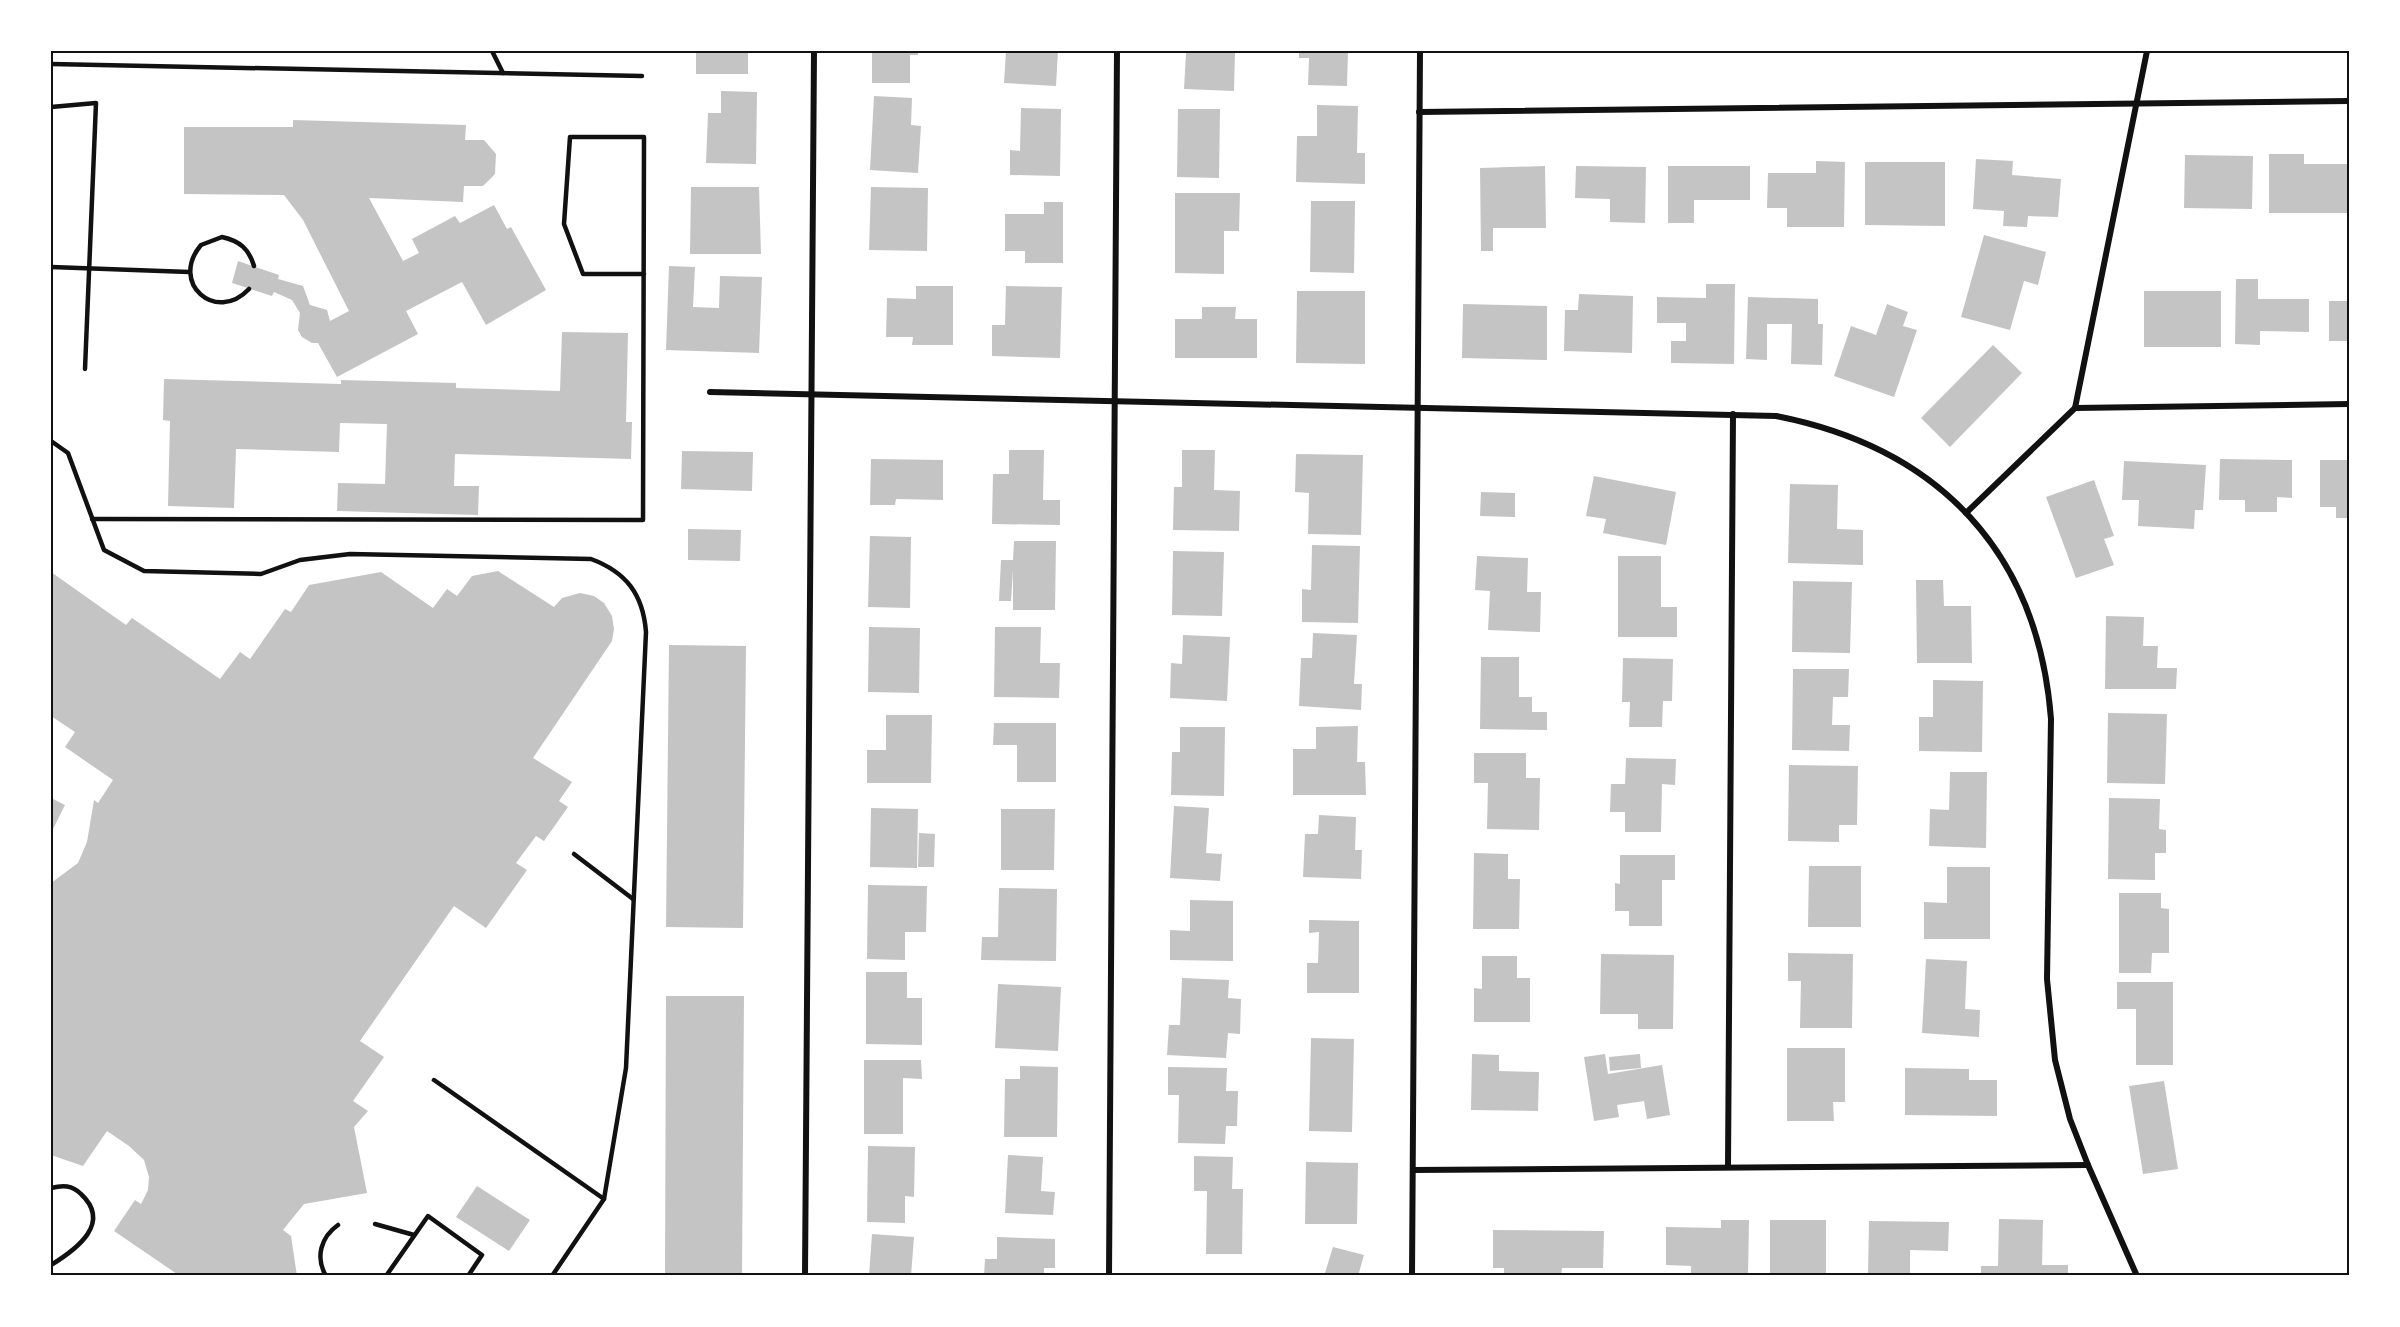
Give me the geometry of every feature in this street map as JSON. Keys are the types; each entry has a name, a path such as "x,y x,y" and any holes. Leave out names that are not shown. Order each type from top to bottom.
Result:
{"street":[{"path":"805,1276 814,51"},
{"path":"1109,1276 1117,51"},
{"path":"1412,1276 1420,51"},
{"path":"1966,513 2074,408 2147,51"},
{"path":"1419,112 2349,101"},
{"path":"710,392 1419,410 1776,416 1808,422 1860,439 1917,470 1966,513 2005,564 2025,602 2040,643 2049,686 2052,719 2047,979 2049,1020 2055,1060 2070,1119 2137,1276"},
{"path":"2074,408 2349,404"},
{"path":"1728,1167 1733,414"},
{"path":"1413,1170 2088,1165"}],"lane":[{"path":"492,51 503,73"},
{"path":"51,64 642,76"},
{"path":"51,107 96,103 85,369"},
{"path":"92,519 643,520 644,274 644,137 570,137 564,224 583,274 644,274"},
{"path":"249,289 233,301 211,301 201,295 194,286 189,272 194,254 201,245 222,237 243,245 250,254 254,266"},
{"path":"51,267 189,272"},
{"path":"51,441 68,453 104,550 144,571 261,574 300,560 350,554 591,559 609,566 626,578 638,593 645,612 646,632 626,1068 604,1199 552,1276"},
{"path":"574,854 633,899"},
{"path":"434,1080 604,1199"},
{"path":"51,1188 61,1186 75,1188 93,1204 94,1211 92,1226 84,1241 51,1265"},
{"path":"386,1276 428,1216 482,1255 468,1276"},
{"path":"326,1276 320,1264 320,1251 323,1240 338,1224"},
{"path":"375,1224 414,1235"}],"building":[{"path":"696,51 748,51 748,74 696,74"},
{"path":"872,51 918,51 918,55 910,55 910,83 872,83"},
{"path":"1006,51 1058,51 1056,86 1004,83"},
{"path":"1177,51 1235,51 1234,91 1184,89 1186,53"},
{"path":"1299,51 1348,51 1347,86 1308,85 1309,58 1299,58"},
{"path":"721,91 757,92 756,164 706,163 708,113 721,113"},
{"path":"874,96 912,98 911,125 921,126 918,173 870,170"},
{"path":"1317,105 1358,106 1357,153 1365,153 1365,184 1296,182 1297,136 1317,136"},
{"path":"1021,108 1061,109 1060,176 1010,175 1010,150 1020,151"},
{"path":"1178,109 1220,109 1219,178 1177,177"},
{"path":"293,120 466,125 465,140 484,140 496,154 495,174 483,186 464,186 463,202 369,198 403,261 419,253 412,239 455,216 460,223 494,205 507,229 511,227 546,290 486,325 462,282 406,311 418,334 337,377 318,343 312,343 302,337 298,330 300,313 292,300 274,292 272,296 232,283 238,261 279,275 278,279 303,286 310,305 327,310 330,321 349,311 303,220 284,195 184,194 184,127 293,127"},
{"path":"2269,154 2304,154 2304,164 2348,164 2349,213 2269,213"},
{"path":"2185,155 2253,156 2252,209 2184,208"},
{"path":"1976,159 2013,161 2012,175 2061,179 2058,217 2028,216 2027,227 2003,226 2004,211 1973,209"},
{"path":"1816,161 1845,162 1844,227 1787,227 1787,208 1767,208 1768,173 1816,173"},
{"path":"1865,162 1945,162 1945,226 1865,225"},
{"path":"1545,166 1546,228 1493,228 1493,251 1481,251 1480,168"},
{"path":"1576,166 1646,167 1645,223 1610,222 1610,199 1575,198"},
{"path":"1668,166 1750,166 1750,200 1694,200 1694,223 1668,223"},
{"path":"691,187 759,187 761,254 690,254"},
{"path":"871,187 928,188 927,251 869,250"},
{"path":"1175,193 1240,193 1239,231 1224,231 1224,274 1175,273"},
{"path":"1311,201 1355,201 1354,273 1310,272"},
{"path":"1044,202 1063,202 1063,263 1025,263 1025,251 1005,251 1005,214 1044,214"},
{"path":"1984,235 2046,252 2038,285 2024,281 2010,330 1961,317"},
{"path":"669,266 695,267 693,307 719,308 720,276 762,277 759,353 666,350"},
{"path":"2236,279 2258,279 2258,299 2309,299 2309,332 2260,331 2260,345 2235,344"},
{"path":"1706,284 1735,284 1734,364 1671,363 1671,341 1686,341 1686,323 1657,323 1657,297 1706,298"},
{"path":"916,286 953,286 953,345 912,345 913,337 886,337 887,298 916,299"},
{"path":"1006,286 1062,287 1060,358 992,356 992,325 1005,325"},
{"path":"1297,291 1365,291 1365,364 1296,363"},
{"path":"2144,291 2221,291 2221,347 2144,347"},
{"path":"1579,294 1633,296 1632,353 1564,351 1565,310 1578,310"},
{"path":"1748,297 1818,299 1818,324 1823,324 1822,365 1791,364 1792,324 1767,324 1767,360 1746,359"},
{"path":"2329,301 2349,301 2349,341 2329,341"},
{"path":"1463,304 1547,306 1547,360 1462,358"},
{"path":"1887,304 1908,312 1903,326 1917,330 1894,397 1834,376 1851,326 1876,335"},
{"path":"1202,307 1236,307 1235,319 1257,319 1257,358 1175,358 1175,319 1202,319"},
{"path":"562,332 628,333 626,422 632,422 631,459 455,454 454,486 479,486 478,515 337,511 338,483 385,484 387,424 340,423 339,452 236,449 234,508 168,506 170,421 163,420 164,379 341,384 341,380 456,383 456,388 560,391"},
{"path":"1993,345 2022,373 1950,447 1921,418"},
{"path":"1009,450 1044,450 1043,500 1060,500 1060,525 992,524 993,474 1009,474"},
{"path":"1182,450 1215,450 1214,490 1240,491 1239,531 1173,530 1174,487 1182,487"},
{"path":"682,451 753,452 752,491 681,489"},
{"path":"1296,454 1363,455 1361,535 1308,534 1309,493 1295,492"},
{"path":"871,459 943,460 943,500 896,499 895,505 870,505"},
{"path":"2220,459 2292,460 2292,498 2277,497 2277,512 2245,512 2245,500 2219,500"},
{"path":"2320,460 2349,460 2349,518 2336,518 2336,507 2320,507"},
{"path":"2124,461 2206,465 2203,510 2195,510 2194,529 2138,526 2139,500 2122,500"},
{"path":"1594,476 1676,492 1666,545 1603,533 1606,519 1586,516"},
{"path":"2094,480 2114,536 2104,539 2114,565 2076,578 2046,497"},
{"path":"1790,484 1838,485 1837,529 1863,530 1863,565 1788,563"},
{"path":"1481,492 1515,493 1515,517 1480,516"},
{"path":"688,529 741,530 740,561 688,560"},
{"path":"870,536 911,537 910,608 868,607"},
{"path":"1014,541 1056,541 1055,610 1013,610 1013,570 1011,601 999,601 1001,560 1013,560"},
{"path":"1312,545 1360,546 1358,623 1302,622 1302,589 1311,590"},
{"path":"1173,551 1224,552 1222,616 1172,615"},
{"path":"1477,556 1528,558 1527,592 1541,592 1540,632 1488,630 1490,591 1475,590"},
{"path":"1618,556 1661,556 1661,607 1677,607 1677,637 1618,637"},
{"path":"498,571 554,607 562,598 580,593 594,596 604,603 612,616 614,629 612,641 533,758 572,782 559,801 568,807 544,841 536,836 516,863 527,870 486,928 454,906 360,1041 384,1057 353,1101 368,1111 354,1127 367,1193 304,1204 283,1230 291,1236 297,1276 180,1276 114,1231 135,1200 141,1204 148,1190 149,1177 144,1160 107,1131 83,1166 51,1155 51,883 78,863 87,842 94,800 98,803 113,780 65,747 75,732 51,716 51,572 126,625 132,618 220,679 240,652 250,659 285,609 291,612 309,585 381,572 433,608 447,589 457,596 472,576"},
{"path":"1916,580 1943,580 1944,606 1971,606 1972,663 1917,663"},
{"path":"1793,581 1852,582 1850,653 1792,652"},
{"path":"2106,616 2144,617 2143,646 2158,646 2157,668 2177,668 2176,689 2105,689"},
{"path":"869,627 920,628 919,693 868,692"},
{"path":"995,627 1041,627 1040,663 1060,663 1059,698 994,697"},
{"path":"1313,633 1357,635 1354,684 1362,684 1361,710 1299,706 1301,658 1312,658"},
{"path":"1183,635 1230,637 1227,701 1170,698 1171,663 1182,664"},
{"path":"669,645 746,646 743,928 666,927"},
{"path":"1481,657 1519,657 1519,697 1532,697 1532,712 1547,712 1547,730 1480,729"},
{"path":"1623,658 1673,659 1672,701 1663,701 1662,727 1629,727 1630,702 1622,702"},
{"path":"1793,669 1849,669 1848,697 1833,697 1832,725 1850,725 1849,751 1792,750"},
{"path":"1933,680 1983,681 1982,752 1919,751 1919,717 1933,717"},
{"path":"2108,713 2167,714 2165,784 2107,783"},
{"path":"886,715 932,715 931,783 867,783 867,750 886,750"},
{"path":"994,723 1056,723 1056,782 1017,782 1017,745 993,745"},
{"path":"1358,726 1357,762 1365,762 1366,795 1293,795 1293,749 1316,749 1316,727"},
{"path":"1180,727 1225,727 1224,796 1171,795 1172,752 1180,752"},
{"path":"1474,753 1526,753 1526,778 1540,778 1539,830 1487,829 1488,783 1474,783"},
{"path":"1626,758 1676,759 1675,785 1662,784 1661,832 1625,832 1625,812 1610,812 1611,784 1625,784"},
{"path":"1789,765 1858,766 1857,825 1839,825 1839,842 1788,841"},
{"path":"1950,772 1987,772 1986,848 1929,846 1930,809 1949,810"},
{"path":"51,798 65,805 51,833"},
{"path":"2109,798 2160,799 2159,829 2166,830 2166,853 2155,853 2155,880 2108,879"},
{"path":"1174,806 1209,808 1206,853 1222,854 1220,881 1170,878"},
{"path":"871,808 918,809 917,868 870,867"},
{"path":"1001,809 1055,809 1054,870 1001,870"},
{"path":"1319,815 1356,817 1355,850 1362,850 1361,879 1303,877 1305,834 1318,834"},
{"path":"919,833 935,834 934,867 918,867"},
{"path":"1474,853 1508,854 1508,879 1520,879 1519,929 1473,929"},
{"path":"1620,855 1675,855 1675,880 1662,880 1662,926 1629,926 1629,911 1615,911 1615,883 1620,884"},
{"path":"1809,866 1861,866 1861,927 1808,927"},
{"path":"1947,867 1990,867 1990,939 1924,939 1924,902 1947,903"},
{"path":"868,885 927,886 926,932 905,932 905,960 867,959"},
{"path":"999,888 1057,889 1056,961 981,960 982,937 998,937"},
{"path":"2119,893 2161,893 2161,908 2169,909 2169,953 2152,953 2151,973 2119,973"},
{"path":"1190,900 1233,901 1233,961 1170,960 1170,930 1190,931"},
{"path":"1309,920 1359,921 1359,993 1307,993 1307,963 1318,963 1319,932 1309,933"},
{"path":"1788,953 1853,954 1852,1028 1800,1028 1801,981 1788,981"},
{"path":"1601,954 1674,955 1673,1029 1638,1029 1638,1014 1600,1014"},
{"path":"1482,956 1517,956 1517,978 1530,978 1530,1022 1474,1022 1474,988 1482,989"},
{"path":"1926,959 1967,961 1965,1009 1980,1010 1979,1037 1922,1033"},
{"path":"866,972 907,972 907,998 922,998 922,1045 866,1044"},
{"path":"1182,978 1229,980 1228,998 1241,999 1240,1034 1228,1033 1226,1058 1167,1055 1169,1025 1180,1025"},
{"path":"2117,982 2173,982 2173,1065 2136,1065 2136,1009 2117,1009"},
{"path":"998,984 1061,987 1058,1051 995,1048"},
{"path":"666,996 744,996 742,1275 665,1275"},
{"path":"1311,1038 1354,1039 1352,1132 1309,1131"},
{"path":"1787,1048 1845,1048 1845,1102 1833,1102 1834,1121 1787,1121"},
{"path":"1472,1054 1499,1055 1499,1071 1539,1072 1538,1111 1471,1110"},
{"path":"1605,1054 1608,1074 1662,1065 1670,1115 1647,1119 1644,1101 1617,1105 1619,1117 1594,1121 1584,1057"},
{"path":"1640,1054 1641,1068 1610,1071 1609,1057"},
{"path":"864,1060 921,1060 922,1079 903,1078 903,1134 864,1134"},
{"path":"1020,1066 1058,1067 1057,1137 1004,1137 1005,1079 1020,1079"},
{"path":"1168,1067 1227,1068 1226,1091 1238,1091 1237,1126 1226,1126 1225,1144 1178,1143 1179,1095 1168,1095"},
{"path":"1905,1068 1969,1069 1969,1080 1997,1080 1997,1116 1905,1115"},
{"path":"2164,1081 2178,1169 2143,1174 2129,1086"},
{"path":"868,1146 915,1147 914,1197 905,1196 905,1223 867,1222"},
{"path":"1008,1155 1043,1157 1041,1191 1055,1192 1053,1215 1005,1213"},
{"path":"1194,1156 1233,1157 1232,1189 1243,1189 1242,1254 1206,1254 1207,1191 1194,1191"},
{"path":"1306,1162 1358,1163 1357,1224 1305,1224"},
{"path":"477,1186 530,1220 509,1251 456,1217"},
{"path":"1999,1219 2043,1220 2042,1265 2068,1265 2068,1276 1981,1276 1981,1266 1998,1266"},
{"path":"1721,1220 1749,1220 1748,1276 1691,1276 1691,1266 1666,1265 1666,1227 1721,1228"},
{"path":"1770,1220 1826,1220 1826,1276 1770,1276"},
{"path":"1869,1221 1949,1222 1948,1251 1910,1250 1910,1276 1868,1275"},
{"path":"1493,1230 1604,1231 1603,1268 1562,1268 1561,1276 1504,1276 1504,1268 1493,1268"},
{"path":"872,1234 914,1237 911,1276 869,1276"},
{"path":"997,1237 1055,1239 1055,1268 1044,1268 1044,1276 984,1276 985,1259 997,1259"},
{"path":"1333,1247 1364,1255 1358,1276 1324,1276"}]}
